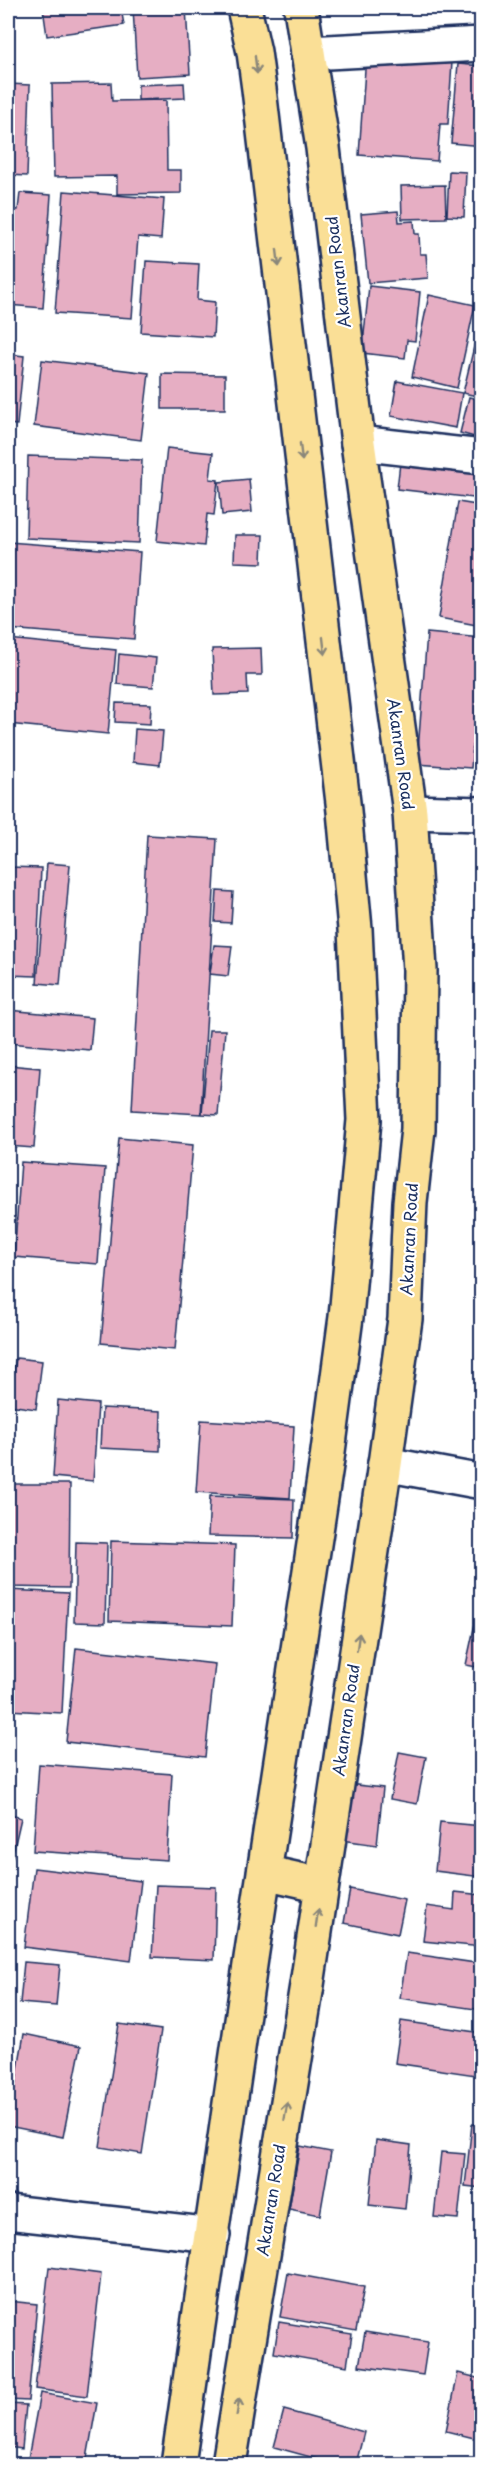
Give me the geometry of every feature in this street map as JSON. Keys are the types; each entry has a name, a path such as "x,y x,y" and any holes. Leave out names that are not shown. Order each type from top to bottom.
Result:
{"main road":[{"path":"178,2464 338,1376 346,1317 364,1120 355,929 344,812 256,71 244,8"},
{"name":"Akanran Road","path":"229,2464 322,1885 385,1464 405,1319 410,1202 418,1129 420,970 410,812 358,443 323,148 301,8"},
{"path":"264,1872 322,1885"}],"street":[{"path":"308,53 482,44"},
{"path":"358,443 482,457"},
{"path":"410,812 482,814"},
{"path":"385,1464 482,1482"},
{"path":"8,2212 213,2235"}],"building":[{"path":"43,8 121,8 124,25 47,36"},
{"path":"133,8 186,8 190,74 137,77"},
{"path":"341,8 415,8 342,12"},
{"path":"366,55 452,62 448,124 440,124 437,161 359,155"},
{"path":"458,64 482,66 482,146 451,143"},
{"path":"111,83 112,101 166,100 167,170 181,170 181,193 117,194 117,176 54,177 52,84"},
{"path":"184,83 185,98 138,100 138,85"},
{"path":"8,84 30,85 27,176 8,175"},
{"path":"449,171 466,172 464,217 447,216"},
{"path":"445,185 446,218 402,219 401,186"},
{"path":"64,191 164,199 161,239 138,237 132,318 55,313"},
{"path":"20,193 51,195 43,308 8,305 8,209 18,210"},
{"path":"398,211 399,222 414,221 415,234 419,234 420,254 426,254 428,278 368,283 361,214"},
{"path":"146,261 199,264 197,300 215,302 213,337 141,332"},
{"path":"369,286 420,292 415,341 407,340 405,358 362,353"},
{"path":"429,295 475,305 457,388 412,377"},
{"path":"482,317 482,397 463,393"},
{"path":"8,354 24,356 17,425 8,424"},
{"path":"42,360 149,373 141,440 34,426"},
{"path":"162,374 225,375 225,409 162,409"},
{"path":"397,381 462,393 456,428 391,416"},
{"path":"469,397 482,400 482,439 460,433"},
{"path":"167,448 213,453 210,479 218,480 214,515 207,514 204,546 157,541"},
{"path":"28,456 142,460 139,543 26,538"},
{"path":"400,463 482,474 482,499 397,489"},
{"path":"249,479 252,512 222,515 219,482"},
{"path":"458,502 482,506 482,626 439,618"},
{"path":"235,535 263,535 262,563 234,562"},
{"path":"8,542 140,552 134,639 8,629"},
{"path":"427,633 482,638 482,674 479,674 471,768 417,764"},
{"path":"8,639 116,650 108,734 8,724"},
{"path":"261,648 262,675 247,675 248,694 214,695 212,649"},
{"path":"119,654 156,658 153,687 117,684"},
{"path":"116,703 151,704 150,724 115,722"},
{"path":"482,728 482,775 476,774"},
{"path":"135,729 163,731 160,765 133,762"},
{"path":"147,835 217,839 201,1114 132,1110"},
{"path":"47,863 70,865 60,985 37,983"},
{"path":"8,867 41,868 36,976 8,975"},
{"path":"217,891 233,892 231,923 215,922"},
{"path":"214,945 232,946 228,976 210,974"},
{"path":"8,1010 93,1018 90,1050 8,1043"},
{"path":"209,1030 225,1030 218,1115 202,1114"},
{"path":"8,1065 40,1068 34,1148 8,1146"},
{"path":"119,1138 193,1145 175,1350 101,1343"},
{"path":"21,1162 105,1168 98,1264 14,1257"},
{"path":"16,1358 42,1361 36,1409 9,1405"},
{"path":"58,1400 98,1404 93,1481 53,1477"},
{"path":"102,1408 161,1411 160,1451 100,1448"},
{"path":"201,1420 294,1426 290,1498 196,1492"},
{"path":"8,1484 70,1484 69,1588 8,1587"},
{"path":"210,1496 294,1499 293,1538 208,1536"},
{"path":"111,1541 235,1545 232,1626 109,1621"},
{"path":"76,1542 107,1543 105,1623 74,1622"},
{"path":"8,1590 68,1593 62,1713 8,1710"},
{"path":"482,1591 482,1668 466,1665"},
{"path":"76,1648 215,1664 205,1757 66,1742"},
{"path":"399,1752 426,1757 417,1804 390,1799"},
{"path":"39,1764 172,1774 167,1860 33,1851"},
{"path":"348,1784 383,1788 377,1845 342,1840"},
{"path":"8,1814 21,1818 8,1874"},
{"path":"440,1822 482,1826 482,1877 435,1871"},
{"path":"34,1868 141,1881 131,1961 24,1947"},
{"path":"156,1885 216,1887 214,1960 152,1957"},
{"path":"350,1889 405,1900 398,1934 344,1923"},
{"path":"455,1892 482,1895 482,1947 423,1941 427,1906 454,1910"},
{"path":"407,1953 482,1964 482,2010 400,1998"},
{"path":"24,1962 60,1965 56,2006 20,2003"},
{"path":"401,2021 482,2033 482,2076 395,2063"},
{"path":"119,2024 161,2030 142,2154 100,2147"},
{"path":"24,2034 81,2046 63,2137 8,2126"},
{"path":"472,2124 482,2125 482,2188 465,2186"},
{"path":"376,2140 411,2145 405,2209 369,2205"},
{"path":"300,2146 331,2152 320,2215 289,2209"},
{"path":"441,2152 465,2154 458,2219 434,2217"},
{"path":"49,2267 101,2274 87,2396 35,2389"},
{"path":"288,2273 364,2287 356,2331 280,2317"},
{"path":"8,2301 37,2304 28,2401 8,2400"},
{"path":"279,2322 352,2334 347,2366 274,2353"},
{"path":"365,2332 428,2342 423,2375 359,2366"},
{"path":"458,2373 482,2379 482,2440 446,2431"},
{"path":"40,2393 97,2403 86,2464 27,2464"},
{"path":"8,2404 26,2405 22,2449 8,2447"},
{"path":"284,2410 364,2432 356,2464 336,2464 274,2447"}]}
